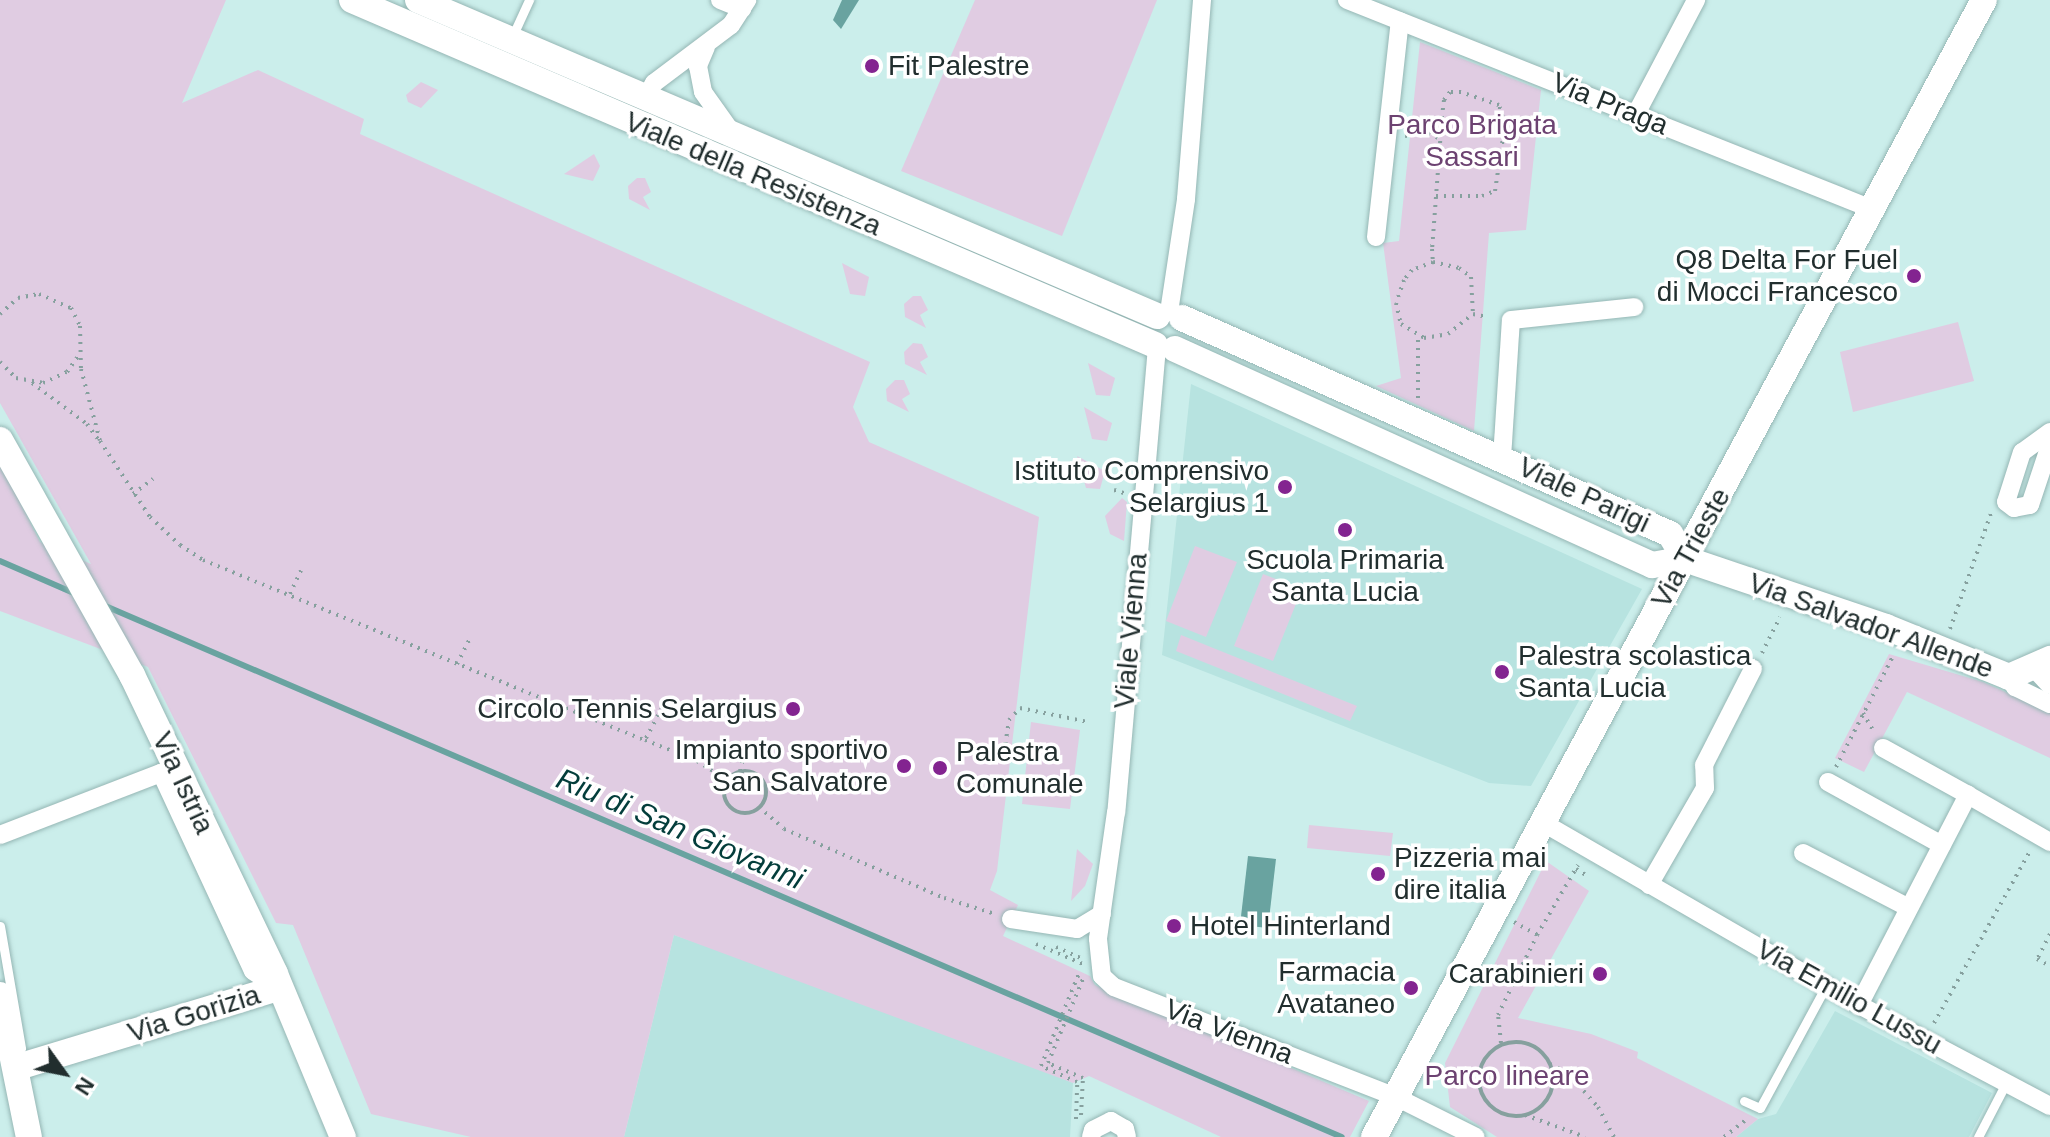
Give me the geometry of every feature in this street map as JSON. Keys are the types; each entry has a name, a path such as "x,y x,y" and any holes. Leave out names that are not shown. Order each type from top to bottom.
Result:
{"street":[{"name":"Viale della Resistenza","path":"352,0 1162,347"},
{"name":"Viale della Resistenza","path":"418,0 736,137"},
{"path":"720,0 745,5"},
{"path":"1162,347 1149,328 1169,315 1186,199 1202,0"},
{"name":"Via Praga","path":"1347,0 1394,13 1872,209"},
{"path":"1636,114 1696,0"},
{"name":"Via Trieste","path":"1374,1137 1492,910 1685,559 1984,0"},
{"path":"648,100 654,83 707,44 745,5"},
{"path":"1376,237 1394,13"},
{"path":"707,44 698,66 703,92 736,137"},
{"name":"Viale Parigi","path":"736,137 1169,315 1502,458 1670,534 1685,559 1652,565 1162,347"},
{"path":"1502,458 1511,320 1634,307"},
{"name":"Viale Vienna","path":"1098,939 1116,812 1162,347"},
{"path":"2050,432 2022,452 2006,502 2014,508 2030,505 2050,445"},
{"name":"Via Istria","path":"0,440 47,532 128,676 278,988 343,1137"},
{"name":"Via Salvador Allende","path":"1685,559 1943,648 2035,672"},
{"path":"1649,885 1705,788 1704,765 1753,669"},
{"name":"Via Salvador Allende","path":"2035,672 2015,687 2050,704"},
{"path":"1883,748 2044,839"},
{"path":"0,835 161,773 253,971 278,988"},
{"path":"1828,782 1942,845"},
{"path":"1859,1005 1968,795"},
{"name":"Via Emilio Lussu","path":"1540,821 1859,1005 2050,1106"},
{"path":"1803,853 1909,908"},
{"path":"1011,919 1077,929 1102,914"},
{"name":"Via Vienna","path":"1098,939 1106,982 1392,1106"},
{"name":"Via Gorizia","path":"9,1070 278,988"},
{"path":"0,995 9,1070 29,1137"},
{"path":"1392,1106 1476,1137"},
{"path":"1082,1130 1093,1130 1111,1121 1125,1129 1127,1137"}],"lane":[{"path":"511,40 529,0"},
{"path":"0,454 47,532"},
{"path":"0,926 23,1036 9,1070"},
{"path":"1749,1103 1760,1108 1826,986"},
{"path":"1978,1137 2006,1083"}],"path":[{"path":"1433,262 1436,196 1444,100 1450,92 1488,98 1505,113 1495,191 1482,196 1436,196"},
{"path":"1405,136 1429,133 1440,139"},
{"path":"1433,262 1459,268 1471,277 1473,314 1448,334 1418,337 1401,324 1396,303 1412,270 1433,262"},
{"path":"0,314 25,295 55,297 77,317 100,441"},
{"path":"1473,314 1487,317"},
{"path":"1418,337 1419,405"},
{"path":"31,382 59,377 81,349"},
{"path":"0,362 16,378 31,382 87,424 133,494 170,536 203,560 697,761 727,780"},
{"path":"133,494 153,479"},
{"path":"1943,648 1992,510 2006,502"},
{"path":"290,594 301,570"},
{"path":"1774,607 1787,612"},
{"path":"1753,669 1780,617"},
{"path":"457,664 470,638"},
{"path":"1882,647 1906,656"},
{"path":"1828,782 1895,652"},
{"path":"645,740 662,708"},
{"path":"1004,752 1009,720 1020,708 1088,722"},
{"path":"740,771 754,773 763,782 765,795 759,807 747,813 734,810 724,793 727,780 740,771 746,744"},
{"path":"759,807 784,829 944,898 1011,919"},
{"path":"1925,1039 2044,839"},
{"path":"1501,1044 1498,1015 1537,935 1579,863"},
{"path":"1576,869 1586,875"},
{"path":"1492,910 1537,935"},
{"path":"2050,934 2037,959 2050,966"},
{"path":"1031,942 1084,964 1081,978"},
{"path":"1053,946 1087,963 1047,1060 1041,1066 1077,1082 1082,1130"},
{"path":"1585,1137 1525,1115 1501,1113 1479,1085 1483,1061 1501,1044 1535,1047 1550,1064 1568,1073 1598,1107 1614,1137"},
{"path":"1525,1115 1536,1109 1551,1089 1550,1064"},
{"path":"1724,1137 1749,1117 1749,1103"}],"shaded area":[{"path":"842,0 859,0 841,29 833,20"},
{"name":"Scuola Primaria Santa Lucia","path":"1191,384 1642,589 1531,786 1489,783 1162,655"},
{"path":"1248,856 1276,859 1268,928 1240,925"},
{"path":"674,935 921,1020 1073,1083 1070,1137 624,1137"},
{"path":"1835,1011 1992,1093 1969,1137 1736,1137 1758,1119 1776,1114"}],"green space":[{"path":"0,0 226,0 182,103 258,70 364,119 360,134 870,362 853,407 869,442 1039,517 997,871 990,890 1018,905 1003,936 1090,976 1095,985 1369,1101 1350,1137 1221,1137 1089,1076 1073,1083 674,935 624,1137 471,1137 371,1114 293,925 276,923 148,667 0,611 0,462 40,542 91,564 0,403"},
{"path":"975,0 1157,0 1062,236 901,171"},
{"name":"Parco Brigata Sassari","path":"1420,42 1541,90 1526,230 1489,233 1474,431 1376,386 1401,378 1383,243 1399,241"},
{"path":"421,82 438,90 421,108 408,102 406,95"},
{"path":"594,154 600,166 593,181 564,174"},
{"path":"637,178 645,178 651,192 643,197 650,210 629,199 628,186"},
{"path":"842,263 869,277 865,296 850,294"},
{"path":"913,296 921,296 928,310 920,315 926,328 905,317 904,304"},
{"path":"1958,322 1974,381 1853,412 1840,352"},
{"path":"913,343 922,344 928,357 920,362 927,375 905,364 904,352"},
{"path":"1088,363 1115,378 1110,396 1096,395"},
{"path":"895,380 904,380 910,394 902,399 909,412 887,401 886,389"},
{"path":"1084,407 1112,423 1107,441 1092,439"},
{"path":"1077,456 1105,471 1100,489 1086,488"},
{"path":"1122,498 1127,502 1124,541 1110,534 1105,516"},
{"path":"1195,546 1237,562 1206,637 1166,621"},
{"path":"1263,574 1302,589 1273,661 1234,646"},
{"path":"1181,635 1357,706 1350,721 1176,651"},
{"path":"1889,654 1983,682 2050,712 2050,758 1907,692 1864,772 1835,758"},
{"path":"1031,722 1080,730 1070,809 1022,804"},
{"path":"1309,825 1393,833 1390,856 1307,848"},
{"path":"1077,849 1093,864 1085,886 1071,901"},
{"name":"Parco lineare","path":"1546,861 1589,891 1518,1018 1591,1034 1638,1052 1637,1058 1758,1119 1736,1137 1497,1137 1450,1107 1445,1063"}],"waterway":[{"name":"Riu di San Giovanni","path":"0,561 74,593"},
{"name":"Riu di San Giovanni","path":"103,605 1342,1137"}],"place":[{"name":"Fit Palestre","path":"872,66"},
{"name":"Q8 Delta For Fuel di Mocci Francesco","path":"1914,276"},
{"name":"Istituto Comprensivo Selargius 1","path":"1285,487"},
{"name":"Scuola Primaria Santa Lucia","path":"1345,530"},
{"name":"Palestra scolastica Santa Lucia","path":"1502,672"},
{"name":"Circolo Tennis Selargius","path":"793,709"},
{"name":"Impianto sportivo San Salvatore","path":"904,766"},
{"name":"Palestra Comunale","path":"940,768"},
{"name":"Pizzeria mai dire italia","path":"1378,874"},
{"name":"Hotel Hinterland","path":"1174,926"},
{"name":"Carabinieri","path":"1600,974"},
{"name":"Farmacia Avataneo","path":"1411,988"}]}
